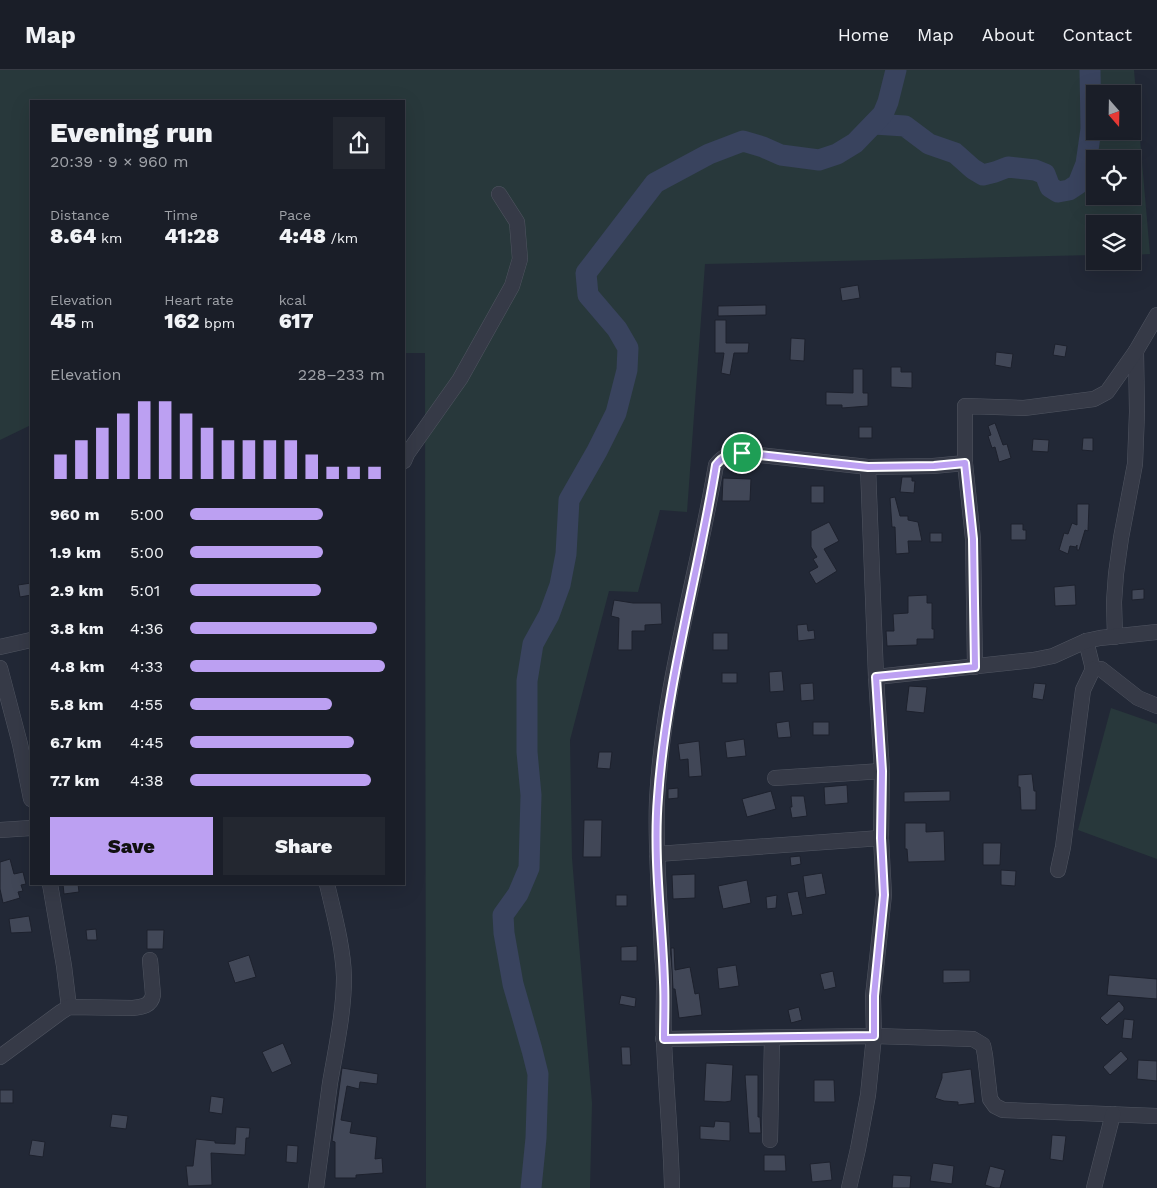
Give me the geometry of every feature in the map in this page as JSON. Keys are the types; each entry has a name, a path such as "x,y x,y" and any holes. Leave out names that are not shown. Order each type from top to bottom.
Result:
{"street":[{"path":"405,459 460,379 512,286 520,259 517,222 499,194"},
{"path":"975,667 973,539 965,463 965,406 1024,408 1094,399 1107,392 1136,351 1157,315"},
{"path":"1115,637 1114,602 1116,574 1135,464 1137,412 1136,351"},
{"path":"672,1188 656,831 658,798 666,720 686,610 716,465 722,457 742,453 868,467 934,466 965,463"},
{"path":"849,1188 868,1095 874,1036 874,996 884,895 881,838 882,771 876,677 868,467"},
{"path":"876,677 1033,660 1053,656 1086,641 1157,632"},
{"path":"0,646 30,640"},
{"path":"1058,870 1063,847 1083,690 1093,669 1086,641"},
{"path":"0,668 20,744 30,794"},
{"path":"1093,669 1101,669 1138,698 1157,706"},
{"path":"775,778 882,771"},
{"path":"0,830 30,828"},
{"path":"657,854 881,838"},
{"path":"50,885 69,1008"},
{"path":"316,1188 324,1122 343,1006 344,977 342,955 327,885"},
{"path":"0,1057 60,1012 69,1008 132,1008 149,1004 154,996 150,960"},
{"path":"664,1039 874,1036 973,1039 983,1045 990,1098 995,1106 1003,1110 1157,1116"},
{"path":"770,1140 772,1038"},
{"path":"1094,1188 1113,1114"}],"shaded area":[{"path":"0,70 1134,70 1135,85 1086,85 1086,140 1140,140 1141,150 1086,150 1086,205 1141,205 1141,150 1150,254 1141,255 1141,215 1086,215 1086,255 705,264 687,512 660,510 638,592 609,591 570,740 572,858 592,1103 590,1188 426,1188 425,353 405,353 405,100 30,100 30,425 0,440"},
{"path":"1111,708 1157,724 1157,859 1078,830"}],"building":[{"path":"858,285 860,298 842,301 840,288"},
{"path":"766,305 766,315 718,316 718,306"},
{"path":"715,320 726,320 726,343 749,343 748,353 734,353 730,375 721,373 724,353 715,353"},
{"path":"791,338 805,339 804,361 790,360"},
{"path":"1055,344 1067,346 1065,357 1053,355"},
{"path":"996,352 1013,354 1011,368 995,365"},
{"path":"891,367 901,367 901,372 912,372 912,388 891,387"},
{"path":"853,369 863,369 863,393 868,393 868,406 842,408 842,405 826,405 826,392 853,393"},
{"path":"995,423 1003,445 1007,444 1011,458 999,462 995,447 992,448 988,436 991,435 988,426"},
{"path":"859,427 872,427 872,438 859,438"},
{"path":"1083,438 1093,438 1093,451 1082,450"},
{"path":"1033,439 1049,440 1048,452 1032,451"},
{"path":"902,477 912,477 912,481 915,481 914,493 900,492"},
{"path":"723,478 751,479 750,501 722,501"},
{"path":"811,486 824,486 824,503 811,503"},
{"path":"895,497 900,516 908,516 908,520 918,522 922,541 908,541 909,553 896,554 895,527 892,527 890,498"},
{"path":"1077,504 1089,504 1088,531 1085,530 1079,550 1077,550 1077,545 1076,547 1070,546 1068,554 1059,550 1064,533 1068,534 1072,523 1077,525"},
{"path":"829,522 839,541 824,549 837,571 816,584 809,572 818,567 813,559 817,557 811,547 811,531"},
{"path":"1011,524 1023,524 1023,530 1026,530 1026,540 1011,540"},
{"path":"930,533 942,533 942,542 930,542"},
{"path":"30,583 30,595 20,597 18,585"},
{"path":"1075,585 1076,605 1055,606 1054,587"},
{"path":"1144,589 1144,599 1132,600 1132,590"},
{"path":"927,595 927,603 932,603 934,639 917,639 917,645 887,646 886,631 894,631 893,614 908,613 908,596"},
{"path":"614,600 633,603 661,603 662,624 645,625 645,631 632,631 632,650 618,650 619,618 611,616"},
{"path":"807,624 808,631 814,630 815,639 798,641 797,625"},
{"path":"713,633 728,633 728,650 713,650"},
{"path":"782,671 784,691 770,692 769,672"},
{"path":"722,673 737,673 737,683 722,683"},
{"path":"813,683 814,700 801,701 800,684"},
{"path":"1034,683 1046,684 1043,700 1032,698"},
{"path":"909,686 927,687 924,713 906,711"},
{"path":"789,721 791,737 778,738 776,723"},
{"path":"813,722 829,722 829,735 813,735"},
{"path":"744,739 746,756 727,758 725,742"},
{"path":"699,741 702,776 689,777 688,759 680,760 678,744"},
{"path":"599,752 612,752 610,769 597,768"},
{"path":"1032,774 1034,791 1036,791 1036,810 1021,810 1018,775"},
{"path":"847,785 848,803 825,805 824,787"},
{"path":"678,788 678,798 668,799 668,789"},
{"path":"771,791 776,809 747,817 742,799"},
{"path":"950,791 950,801 904,802 904,792"},
{"path":"791,796 804,796 807,816 792,818"},
{"path":"584,820 602,820 601,857 583,857"},
{"path":"905,823 926,823 926,832 944,831 945,861 908,862 907,849 905,849"},
{"path":"983,843 1001,843 1000,865 983,865"},
{"path":"800,856 801,864 791,866 790,857"},
{"path":"10,859 14,874 23,872 26,884 21,885 23,891 18,892 20,898 3,903 0,889 0,862"},
{"path":"1001,870 1016,871 1015,886 1001,885"},
{"path":"822,873 826,894 806,898 803,876"},
{"path":"695,874 695,898 673,899 672,875"},
{"path":"747,880 751,903 723,909 718,886"},
{"path":"63,885 78,885 79,892 64,894"},
{"path":"798,891 803,914 792,916 787,893"},
{"path":"616,895 627,895 627,906 616,906"},
{"path":"777,895 776,908 767,909 766,897"},
{"path":"29,916 32,932 11,933 9,919"},
{"path":"96,929 97,940 87,940 86,930"},
{"path":"147,930 164,930 163,949 147,949"},
{"path":"637,946 637,961 621,961 621,947"},
{"path":"671,948 674,948 675,970 690,967 695,994 699,993 702,1015 679,1018 675,989 673,989"},
{"path":"249,955 256,977 235,983 228,962"},
{"path":"736,965 739,986 719,989 717,968"},
{"path":"943,970 970,970 970,982 943,983"},
{"path":"833,971 836,987 824,990 820,974"},
{"path":"1109,975 1157,979 1157,999 1107,995"},
{"path":"621,995 636,998 635,1007 619,1004"},
{"path":"1119,1001 1124,1010 1107,1025 1100,1018"},
{"path":"799,1007 802,1020 791,1023 788,1010"},
{"path":"1124,1019 1134,1020 1132,1039 1122,1038"},
{"path":"283,1043 292,1064 272,1073 262,1052"},
{"path":"621,1047 630,1047 631,1065 622,1065"},
{"path":"1121,1051 1128,1059 1110,1075 1103,1067"},
{"path":"1138,1060 1157,1061 1157,1081 1137,1079"},
{"path":"706,1063 733,1065 731,1101 704,1101"},
{"path":"342,1068 378,1074 377,1084 360,1082 359,1089 347,1086 341,1120 352,1122 350,1133 377,1137 375,1159 382,1158 383,1173 356,1175 356,1178 335,1178 335,1142 332,1141"},
{"path":"971,1069 975,1103 958,1105 958,1102 935,1098 942,1073"},
{"path":"745,1075 758,1075 758,1117 760,1117 761,1133 749,1133"},
{"path":"814,1080 834,1080 835,1102 814,1102"},
{"path":"0,1090 13,1090 13,1103 0,1103"},
{"path":"211,1096 224,1098 222,1114 209,1112"},
{"path":"112,1114 128,1116 126,1129 110,1127"},
{"path":"715,1121 730,1122 730,1141 700,1139 700,1126 714,1127"},
{"path":"236,1127 250,1128 249,1138 246,1138 245,1155 211,1153 212,1185 188,1186 186,1166 193,1166 196,1139 215,1141 215,1143 235,1144"},
{"path":"1052,1135 1066,1136 1063,1161 1050,1159"},
{"path":"32,1140 45,1142 43,1157 29,1155"},
{"path":"287,1145 298,1146 297,1163 286,1162"},
{"path":"764,1155 785,1155 786,1171 764,1171"},
{"path":"830,1162 832,1180 812,1182 810,1164"},
{"path":"933,1163 954,1166 952,1184 930,1181"},
{"path":"990,1166 1005,1170 1000,1188 985,1185"},
{"path":"893,1175 911,1176 910,1188 892,1188"}],"waterway":[{"path":"531,1188 536,1138 538,1074 513,984 504,933 503,915 518,894 529,868 531,795 527,752 527,681 533,644 549,615 560,585 566,554 569,500 616,413 627,370 628,348 617,329 588,295 586,273 655,183 709,154 743,141 781,155 819,160 837,154 855,143 883,114 896,70"},
{"path":"874,124 905,126 929,144 955,153 983,175 1008,167 1035,170 1045,174 1050,187 1058,192 1069,190 1078,184 1086,164 1091,129 1090,70"}],"route":[{"path":"742,453 868,467 934,466 965,463 973,539 975,667 876,677 882,771 881,838 884,895 874,996 874,1036 664,1039 664,983 656,831 662,748 686,610 716,465 722,457 742,453"}]}
